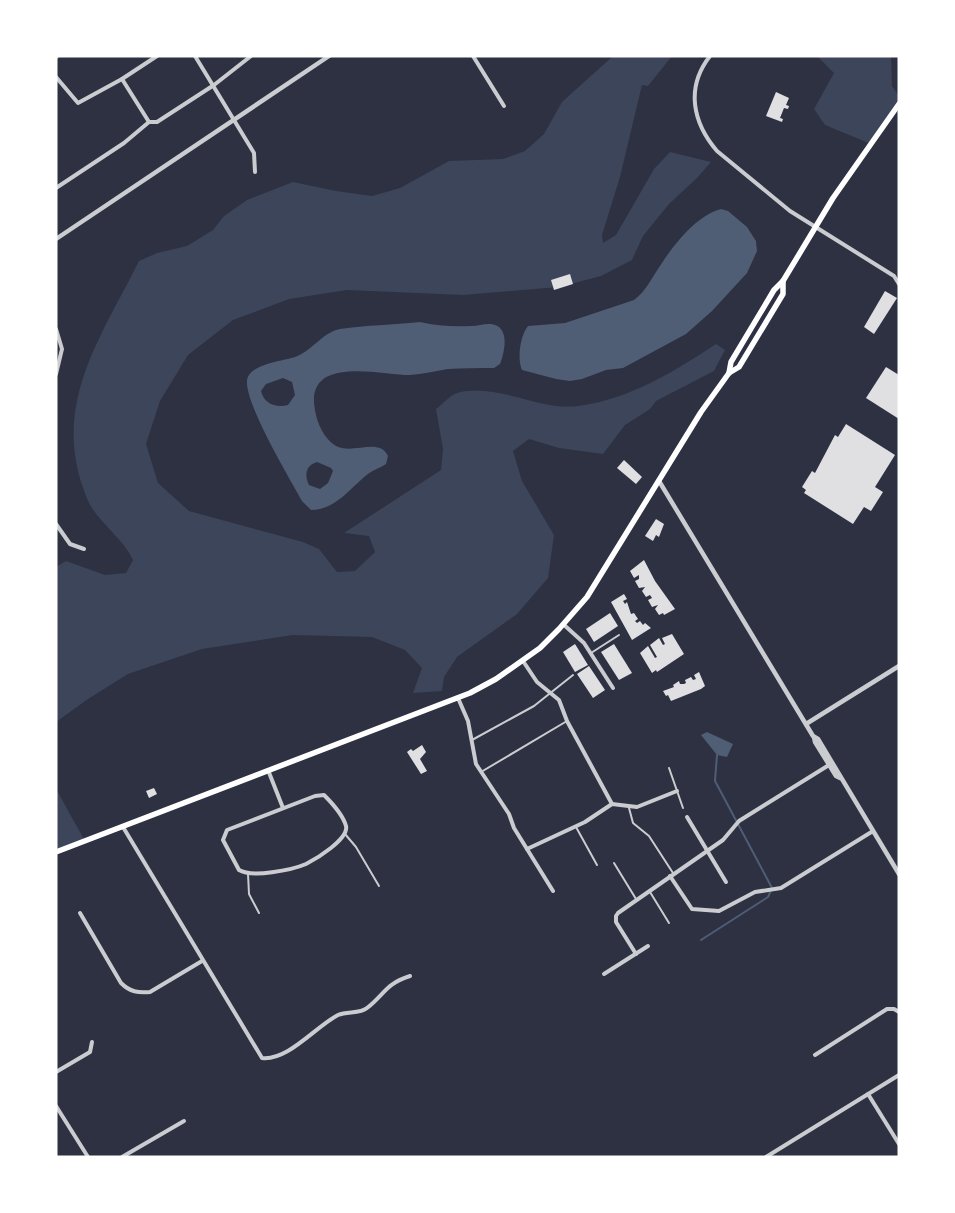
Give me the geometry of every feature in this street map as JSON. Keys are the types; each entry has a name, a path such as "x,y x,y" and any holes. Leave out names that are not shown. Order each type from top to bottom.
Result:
{"main road":[{"path":"729,373 731,362 774,290 783,281 815,228 899,104"},
{"path":"56,852 458,698 496,679 523,661 563,624 587,597 702,412 729,373 739,367 783,294 783,281"}],"street":[{"path":"56,77 78,103 122,79 157,56"},
{"path":"195,56 254,153 254,172"},
{"path":"56,188 124,143 149,122 157,122 214,85 251,56"},
{"path":"56,239 329,56"},
{"path":"473,56 504,106"},
{"path":"710,56 695,85 696,116 702,132 717,151 790,211 896,276 899,284"},
{"path":"122,79 149,122"},
{"path":"56,330 62,349 57,373"},
{"path":"658,481 814,737 829,765 840,778 899,874"},
{"path":"56,524 70,544 84,549"},
{"path":"563,624 584,642 613,688"},
{"path":"523,661 537,682 558,700 566,721 612,804"},
{"path":"806,724 899,666"},
{"path":"458,698 468,721 476,764 499,803 509,814 527,849 554,891"},
{"path":"814,737 818,739 840,774 840,778"},
{"path":"636,954 615,919 618,913 723,840 739,821 829,765"},
{"path":"268,770 283,808"},
{"path":"527,849 576,826 612,804 629,808 637,807 677,791"},
{"path":"324,794 331,801 346,826 345,834 340,841 307,863 246,874 239,870 223,840 227,830 283,808 324,794"},
{"path":"687,817 726,882"},
{"path":"123,826 202,961 262,1058 281,1055 336,1016 366,1009 391,984 410,976"},
{"path":"672,875 692,909 719,911 748,894 781,888 873,831"},
{"path":"80,913 121,983 135,992 150,992 202,961"},
{"path":"604,974 648,946"},
{"path":"815,1055 887,1009 894,1009 899,1012"},
{"path":"56,1072 90,1052 92,1042"},
{"path":"766,1157 899,1075"},
{"path":"868,1094 899,1144"},
{"path":"56,1106 88,1157"},
{"path":"122,1157 184,1121"}],"lane":[{"path":"591,653 619,635"},
{"path":"472,740 534,706 573,676"},
{"path":"481,772 566,721"},
{"path":"669,768 683,808"},
{"path":"629,808 633,823 649,836 672,875"},
{"path":"576,826 597,865"},
{"path":"345,834 356,846 379,886"},
{"path":"614,863 637,901"},
{"path":"246,874 249,894 259,913"},
{"path":"650,892 669,923"}],"shaded area":[{"path":"613,56 672,56 648,86 642,85 620,177 602,235 603,243 616,235 654,169 670,152 711,162 669,204 643,236 632,260 601,276 559,287 463,295 347,290 289,299 233,320 188,355 160,401 146,444 158,483 189,511 303,542 319,549 337,572 355,571 375,552 369,536 344,533 441,470 443,449 436,409 454,394 487,391 548,405 563,406 597,403 615,398 650,383 716,344 725,350 714,371 656,401 650,409 625,425 603,454 559,448 529,439 513,451 522,481 554,535 548,578 517,614 457,657 444,677 442,691 413,693 422,668 405,650 372,637 293,635 202,649 128,674 56,722 56,567 66,561 105,575 126,573 133,560 122,543 90,505 76,463 74,432 77,403 84,374 109,318 139,261 157,253 187,246 213,230 224,216 247,200 293,182 372,196 400,188 449,161 503,159 525,151 544,134 562,102"},
{"path":"817,56 891,56 892,86 899,96 899,104 871,144 825,125 814,109 834,73"},
{"path":"721,209 728,211 747,227 756,241 757,251 747,273 712,311 686,334 623,368 606,370 582,379 570,381 556,379 522,370 520,365 520,348 528,326 565,323 634,300 644,290 670,251 685,233 702,218"},
{"path":"420,322 452,326 495,325 503,332 505,343 500,364 494,368 448,369 410,375 364,371 348,372 333,374 321,381 315,392 315,410 319,425 328,439 336,446 343,448 378,448 384,450 388,456 386,464 368,474 336,502 320,509 311,510 302,501 260,423 248,392 247,381 249,375 259,367 295,357 307,351 328,334 340,329","holes":["283,378 292,382 295,395 288,405 279,406 271,404 265,399 261,391 266,384","317,462 331,468 333,471 328,483 320,489 309,485 307,478 308,468"]},
{"path":"707,732 733,744 727,757 717,755 701,735"},
{"path":"56,789 85,841 56,852"}],"building":[{"path":"776,92 789,98 786,105 789,106 788,109 784,108 780,118 783,119 782,122 766,116"},
{"path":"570,274 573,284 554,290 551,280"},
{"path":"885,291 897,298 874,334 864,327"},
{"path":"886,367 899,375 899,419 866,398"},
{"path":"846,424 895,455 875,487 883,492 871,511 864,507 853,524 804,493 806,490 802,487 812,471 815,473 835,435 838,437"},
{"path":"624,460 642,477 636,484 617,468"},
{"path":"656,519 664,524 659,537 656,535 653,541 645,536"},
{"path":"644,560 655,581 675,609 664,615 663,613 659,615 655,609 658,605 652,607 648,600 652,598 650,595 646,597 642,591 645,587 639,588 635,581 639,579 639,575 634,578 630,571"},
{"path":"624,594 627,599 623,601 625,604 627,602 631,614 634,613 638,619 635,621 637,623 640,621 643,625 645,623 651,628 632,640 611,602"},
{"path":"610,613 618,626 594,642 586,629"},
{"path":"672,634 684,654 657,672 656,670 652,673 640,653 648,646 655,658 657,657 650,645 659,638 663,645 665,644 662,638"},
{"path":"575,644 588,665 575,672 563,652"},
{"path":"614,644 632,673 619,680 601,652"},
{"path":"589,666 605,690 593,698 577,674"},
{"path":"699,672 705,686 701,689 671,701 668,695 666,696 663,691 674,687 673,685 679,681 680,684 684,684 686,683 685,680 691,677 693,680 696,679 694,675"},
{"path":"422,745 426,752 420,759 427,771 421,774 407,752 411,749 413,751"},
{"path":"154,788 157,794 149,798 146,791"}],"waterway":[{"path":"701,940 768,897 772,888 715,781 717,755"}]}
